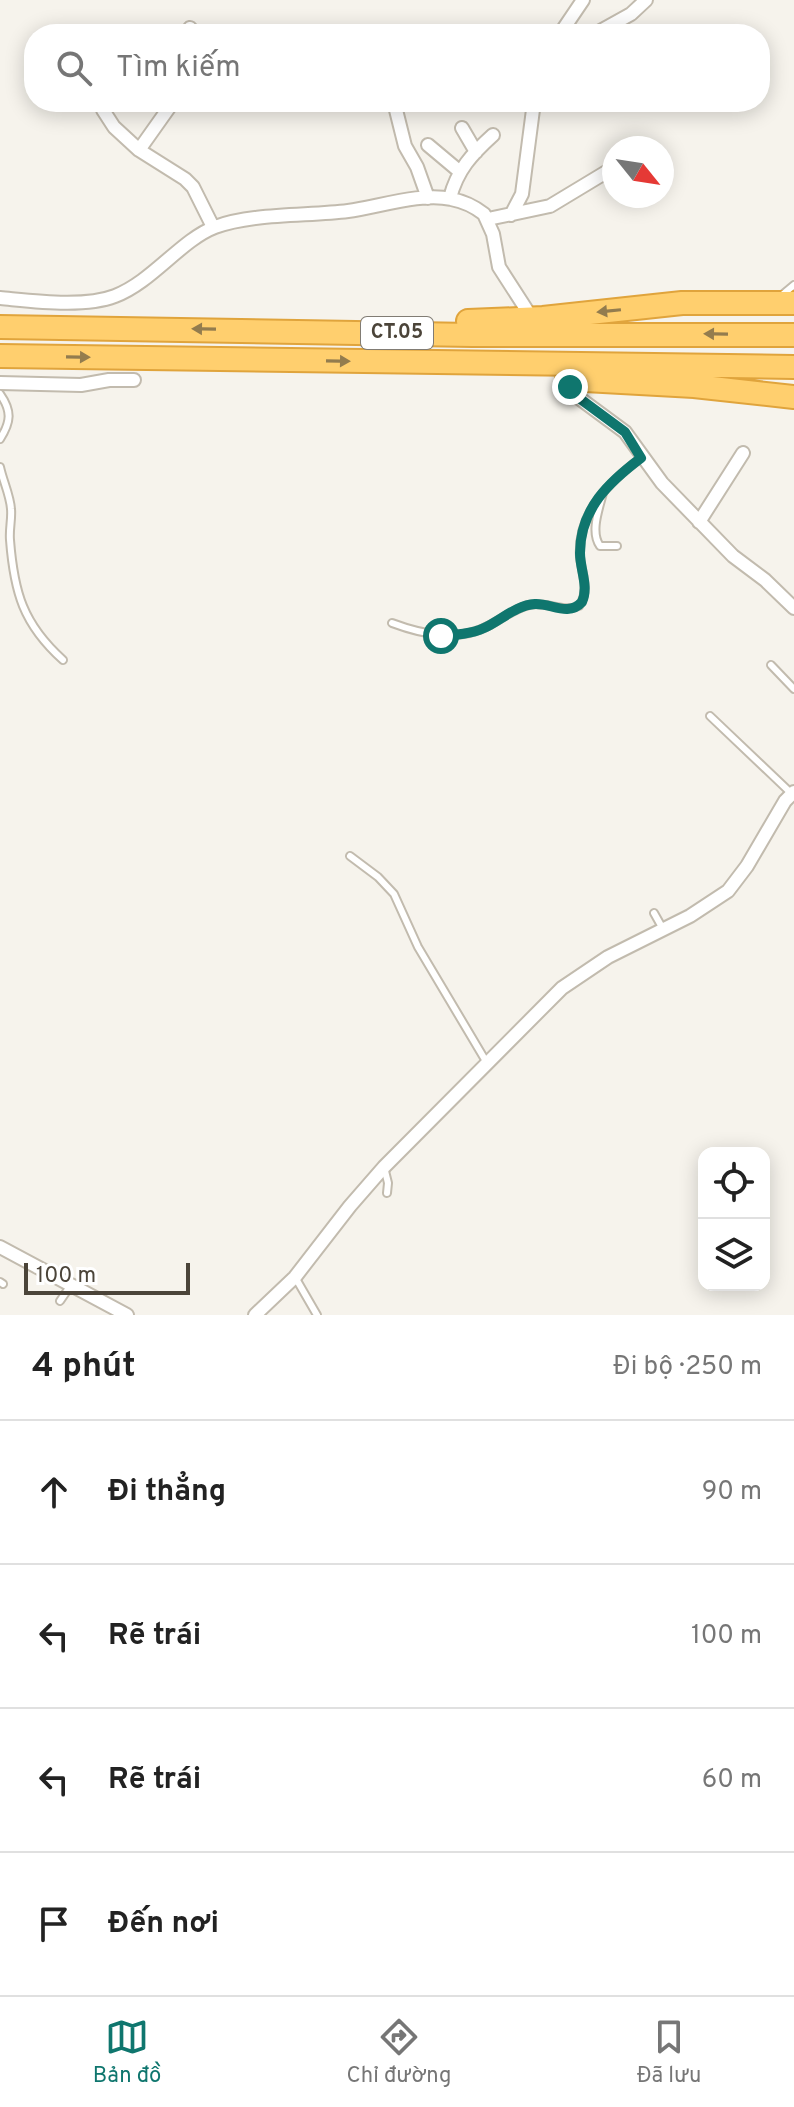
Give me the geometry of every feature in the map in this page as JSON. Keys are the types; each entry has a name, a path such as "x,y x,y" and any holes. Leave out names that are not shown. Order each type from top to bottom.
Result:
{"highway":[{"path":"253,329 543,318 682,303 794,303"},
{"name":"CT.05","path":"0,327 472,335 794,335"},
{"name":"CT.05","path":"0,356 794,367"},
{"path":"399,362 794,397"}],"street":[{"path":"567,24 583,0"},
{"path":"613,24 631,14 646,0"},
{"path":"104,112 114,127 139,150 193,187 213,227"},
{"path":"139,150 166,112"},
{"path":"396,112 405,146 417,167 428,198"},
{"path":"511,215 522,194 533,112"},
{"path":"462,128 476,152"},
{"path":"450,198 459,171 493,135"},
{"path":"428,145 459,171"},
{"path":"488,219 550,206 602,175"},
{"path":"0,298 88,302 115,296 213,227 428,198 450,198 473,207 488,219 499,267 528,312"},
{"path":"0,383 81,385 134,380"},
{"path":"570,387 579,398 625,432 641,458 699,522 794,608"},
{"path":"699,522 743,453"},
{"path":"255,1315 295,1277 384,1167 574,978 626,947 705,908 728,891 793,793"},
{"path":"2,1251 127,1315"}],"lane":[{"path":"771,302 794,285"},
{"path":"0,394 8,408 9,421 0,439"},
{"path":"392,623 431,635 454,635 479,630 518,608 534,604 563,609 579,606 585,587 581,542 592,506 604,490 641,458"},
{"path":"0,467 11,507 9,528 16,590 34,628 63,660"},
{"path":"604,490 597,514 596,541 600,546 617,546"},
{"path":"771,665 794,689"},
{"path":"710,716 793,793"},
{"path":"350,856 378,877 394,894 418,947 487,1063"},
{"path":"654,913 663,929"},
{"path":"384,1167 387,1193"},
{"path":"295,1277 317,1315"},
{"path":"60,1301 71,1285"}],"route":[{"path":"441,636 479,630 518,608 534,604 573,609 582,602 585,587 580,554 587,518 597,496 641,458 625,432 579,398 570,387"}]}
